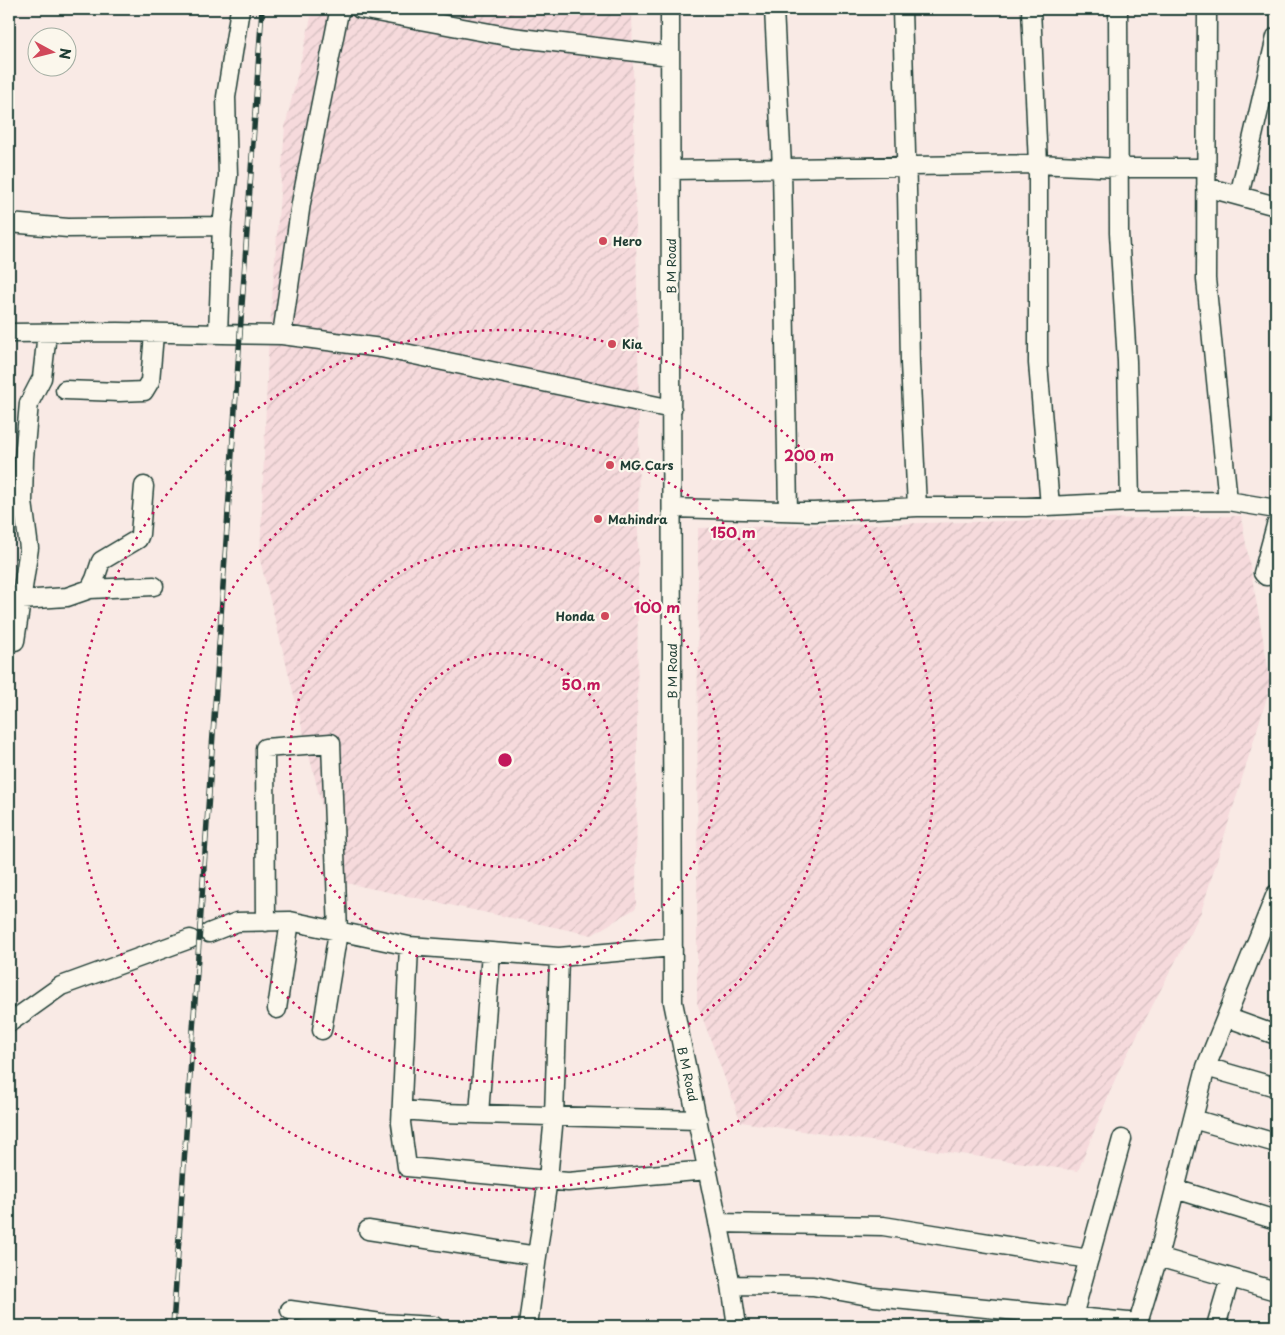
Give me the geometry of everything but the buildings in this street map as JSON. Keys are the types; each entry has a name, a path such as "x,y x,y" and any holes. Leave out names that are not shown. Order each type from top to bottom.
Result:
{"street":[{"path":"218,334 222,226 228,176 226,97 240,9"},
{"path":"282,335 301,203 339,12 342,9"},
{"path":"360,9 512,37 670,56"},
{"name":"B M Road","path":"670,9 674,1002 731,1285 737,1326"},
{"path":"774,9 782,167 788,511"},
{"path":"902,9 910,363 917,507"},
{"path":"1031,9 1038,164 1038,363 1050,506"},
{"path":"1118,9 1119,234 1128,361 1130,502"},
{"path":"1207,9 1206,279 1228,501"},
{"path":"1238,196 1276,37"},
{"path":"671,170 1038,164 1119,168 1206,168"},
{"path":"1206,187 1276,206"},
{"path":"9,223 68,228 222,226"},
{"path":"15,641 29,548 23,502 24,458 29,403 42,378 47,332"},
{"path":"9,333 282,335 381,348 672,409"},
{"path":"65,390 144,391 150,381 154,334"},
{"path":"90,589 100,561 138,539 144,486"},
{"path":"672,508 814,512 917,507 1050,506 1130,502 1228,501 1276,509"},
{"path":"1276,525 1263,573 1266,576 1276,575"},
{"path":"21,600 68,597 90,589 154,586"},
{"path":"266,922 265,748 331,743 338,932 322,1030"},
{"path":"731,1285 813,1286 874,1297 1062,1319 1138,1325 1158,1257 1206,1067 1276,894"},
{"path":"209,933 237,922 290,922 409,946 559,957 673,947"},
{"path":"277,1009 290,922"},
{"path":"9,1023 60,986 190,940"},
{"path":"409,946 401,1123 406,1165 409,1168 568,1182 708,1170"},
{"path":"479,1114 492,952"},
{"path":"528,1326 548,1179 554,1116 559,957"},
{"path":"1226,1017 1276,1035"},
{"path":"1206,1067 1276,1087"},
{"path":"402,1110 698,1120"},
{"path":"1193,1118 1276,1143"},
{"path":"1062,1319 1089,1259 1122,1138"},
{"path":"1175,1189 1276,1220"},
{"path":"718,1223 884,1226 1089,1259"},
{"path":"368,1230 537,1256"},
{"path":"1158,1257 1276,1291"},
{"path":"1216,1326 1230,1278"},
{"path":"290,1310 381,1323 434,1326"}],"shaded area":[{"path":"313,9 632,9 639,405 636,908 592,935 341,882 260,560 268,353 285,127"},
{"path":"1241,516 1271,684 1201,912 1118,1072 1078,1171 741,1122 697,1003 698,528"}],"railway":[{"path":"173,1326 262,9"}],"place":[{"name":"Hero","path":"603,241"},
{"name":"Kia","path":"612,344"},
{"name":"MG Cars","path":"610,465"},
{"name":"Mahindra","path":"598,519"},
{"name":"Honda","path":"605,616"}]}
